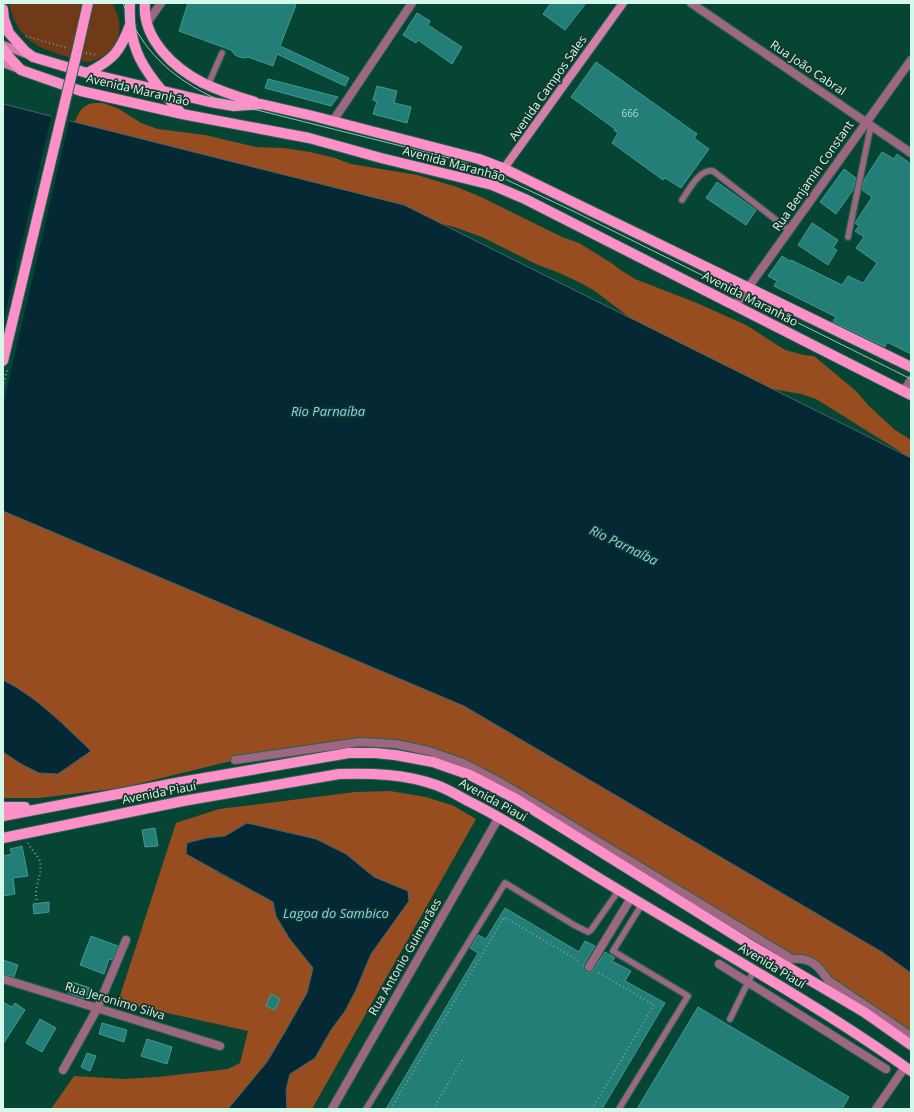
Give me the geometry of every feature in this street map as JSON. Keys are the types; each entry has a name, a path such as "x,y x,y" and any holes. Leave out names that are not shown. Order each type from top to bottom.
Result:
{"main road":[{"path":"3,361 88,3"},
{"path":"130,3 130,25 136,51 141,61 182,114"},
{"path":"145,3 147,23 156,44 179,68 208,85 229,94 261,104"},
{"name":"Avenida Campos Sales","path":"492,185 506,169 623,3"},
{"path":"3,9 4,19 9,33 25,51 33,57"},
{"path":"86,73 111,58 120,48 130,25"},
{"name":"Avenida Maranhão","path":"3,45 33,57 86,73 210,102 234,106 261,104 479,159 506,169 911,367"},
{"path":"3,49 21,70"},
{"name":"Avenida Maranhão","path":"3,63 81,91 182,114 309,138 381,158 492,185 525,199 907,393"},
{"name":"Avenida Piauí","path":"3,816 349,753 395,755 433,762 470,775 516,799 752,946 864,1012 911,1046"},
{"name":"Avenida Piauí","path":"3,838 183,801 339,774 392,775 437,785 499,817 618,890 754,970 852,1030 908,1069"},
{"name":"Avenida Piauí","path":"3,807 55,806"}],"street":[{"path":"147,23 161,3"},
{"path":"333,122 412,3"},
{"name":"Rua João Cabral","path":"691,3 911,153"},
{"name":"Rua Benjamin Constant","path":"735,306 789,230 869,123 911,60"},
{"path":"907,393 911,380"},
{"path":"235,760 360,742 396,744 429,751 463,763 500,782 792,958 803,958 820,968 828,980 911,1036"},
{"name":"Rua Antonio Guimarães","path":"332,1109 499,817"},
{"path":"590,967 632,898"},
{"path":"63,1070 97,1009 126,940"},
{"path":"719,964 886,1069"},
{"name":"Rua Jeronimo Silva","path":"3,979 220,1046"},
{"path":"876,1109 908,1069"}],"lane":[{"path":"208,85 222,53"},
{"path":"848,237 869,123"},
{"path":"682,200 702,173 708,170 713,171 789,230"},
{"path":"366,1109 504,883 588,932 591,930 618,890"},
{"path":"619,1109 688,996 613,951 642,904"},
{"path":"730,1019 754,970"}],"path":[{"path":"26,36 76,52 100,56"},
{"path":"24,834 32,851 40,860 40,876 34,893 37,901"},
{"path":"391,1109 504,917 654,1005 592,1109"},
{"path":"433,1109 464,1057"}],"shaded area":[{"path":"9,3 112,3 119,21 120,29 116,43 112,49 100,58 86,62 47,50 27,38 19,29 13,18"},
{"path":"94,103 103,103 119,109 141,123 158,129 205,135 256,147 283,148 310,152 335,158 351,164 417,175 457,187 481,197 562,237 579,243 635,279 697,303 746,325 785,350 814,356 856,391 869,406 895,430 911,440 911,467 901,452 816,399 801,394 772,389 647,331 595,291 581,283 538,265 482,237 454,227 74,124 83,108"},
{"path":"3,511 464,706 882,952 911,973 911,1036 828,980 820,968 792,959 500,782 429,751 360,742 235,760 121,788 39,798 3,798"},
{"path":"390,791 426,797 454,806 476,819 312,1109 287,1109 286,1090 290,1074 315,1058 331,1030 345,1011 356,990 371,954 387,931 408,891 374,877 346,854 247,823 225,836 206,838 217,872 273,902 276,916 289,938 313,968 307,993 267,1062 228,1109 51,1109 74,1076 124,1079 158,1077 228,1069 240,1063 248,1031 118,1002 176,823 219,809 355,792"}],"water":[{"name":"Rio Parnaíba","path":"3,104 404,205 911,458 911,973 882,952 464,706 3,511"},
{"path":"3,680 39,703 91,751 58,774 39,773 21,764 3,752"},
{"name":"Lagoa do Sambico","path":"247,823 316,839 346,854 374,877 408,891 409,901 371,954 356,990 345,1011 331,1030 315,1058 290,1074 286,1090 287,1109 228,1109 267,1062 307,993 313,968 289,938 276,916 273,902 186,854 187,843 206,838 225,836"}],"pier":[{"path":"52,114 70,118 3,405 3,323"}],"building":[{"path":"188,3 291,3 296,5 280,46 349,78 345,86 277,54 273,66 248,57 239,57 231,50 179,31"},
{"path":"551,3 586,3 565,30 543,14"},
{"path":"417,13 430,21 428,25 462,47 452,64 418,40 416,43 403,35"},
{"path":"596,62 697,134 694,138 709,149 681,188 665,178 663,180 612,143 618,133 614,130 615,129 571,97"},
{"path":"268,79 338,97 331,106 265,88"},
{"path":"377,86 397,91 394,103 411,107 407,123 373,114 377,102 373,100"},
{"path":"882,152 894,159 897,154 911,164 911,354 887,342 885,347 833,322 836,317 774,286 777,281 768,276 782,256 842,285 848,276 863,283 877,263 856,248 864,237 855,231 859,226 855,223 872,197 862,190 864,180"},
{"path":"844,169 856,178 853,190 836,214 820,202"},
{"path":"717,182 756,210 746,225 706,198"},
{"path":"812,223 838,240 833,248 837,250 828,265 798,245"},
{"path":"155,828 158,846 145,847 142,830"},
{"path":"22,846 28,876 13,878 15,894 3,896 3,856 12,854 10,849"},
{"path":"49,902 49,912 34,914 33,904"},
{"path":"505,908 579,952 585,941 595,946 584,964 584,969 586,972 591,972 593,970 605,952 615,958 612,961 631,971 625,981 665,1003 602,1109 386,1109 478,953 470,948 478,935 486,939"},
{"path":"91,936 118,946 112,960 109,959 104,974 80,965"},
{"path":"3,960 18,965 14,977 3,974"},
{"path":"72,982 93,989 89,1000 68,993"},
{"path":"271,994 280,999 275,1010 266,1006"},
{"path":"3,1002 12,1007 15,1003 25,1010 3,1044"},
{"path":"698,1007 849,1097 842,1109 637,1109"},
{"path":"40,1019 56,1028 42,1052 26,1043"},
{"path":"102,1023 127,1030 124,1042 99,1034"},
{"path":"147,1039 172,1047 167,1064 141,1056"},
{"path":"87,1053 96,1056 90,1071 81,1067"}],"tram line":[{"path":"123,3 140,37 159,60 169,70 193,87 221,101 457,160 490,172 573,211 911,379"}]}
